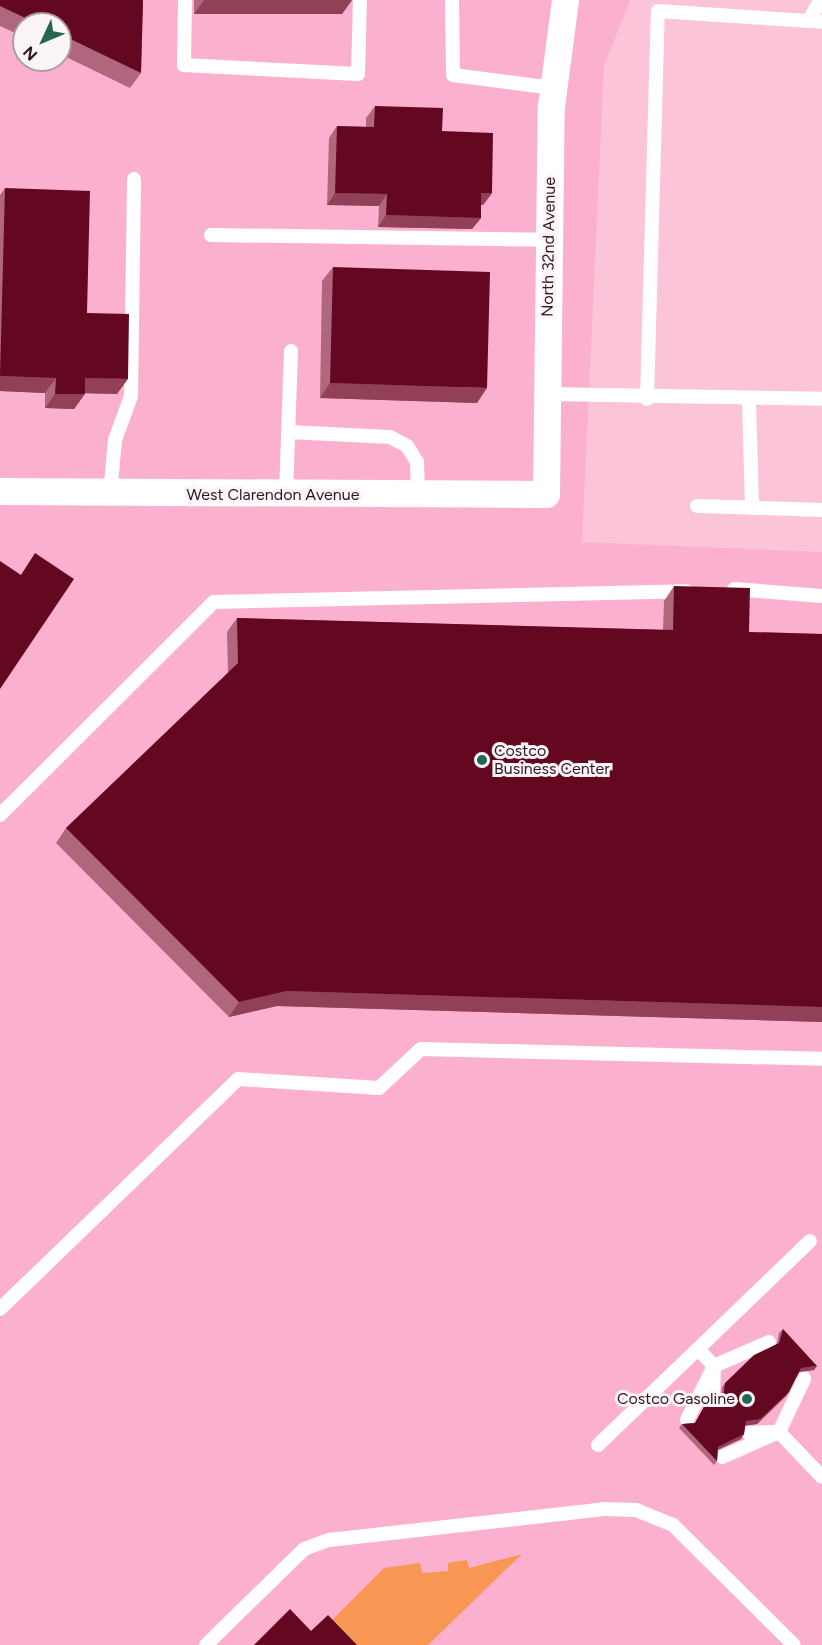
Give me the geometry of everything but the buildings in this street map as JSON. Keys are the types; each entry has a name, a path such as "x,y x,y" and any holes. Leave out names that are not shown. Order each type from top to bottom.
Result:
{"street":[{"name":"North 32nd Avenue","path":"546,494 553,87 565,0"},
{"name":"West Clarendon Avenue","path":"0,491 110,495 546,494"}],"lane":[{"path":"185,0 184,65 358,74 360,0"},
{"path":"452,0 453,75 553,87"},
{"path":"647,399 658,11 815,21 820,0"},
{"path":"110,495 115,440 131,396 134,179"},
{"path":"212,235 549,240"},
{"path":"286,494 291,351"},
{"path":"548,394 647,399 822,399"},
{"path":"749,399 752,508"},
{"path":"289,432 398,441 417,462 418,494"},
{"path":"697,506 822,510"},
{"path":"0,815 214,602 710,590 822,596"},
{"path":"0,1309 238,1079 379,1088 421,1049 822,1059"},
{"path":"598,1445 810,1241"},
{"path":"687,1420 714,1366 769,1342"},
{"path":"698,1348 714,1366 713,1396"},
{"path":"714,1366 747,1363"},
{"path":"722,1457 779,1432 804,1379"},
{"path":"779,1432 782,1400"},
{"path":"748,1433 779,1432 822,1477"},
{"path":"206,1645 304,1549 329,1540 604,1509 636,1510 674,1525 794,1645"}],"shaded area":[{"path":"0,0 630,0 604,66 582,542 822,552 822,1645 0,1645"},
{"path":"522,1554 428,1645 338,1645 323,1629 384,1568 420,1563 422,1573 448,1571 448,1563 467,1560 469,1568"}],"place":[{"name":"Costco Business Center","path":"482,760"},
{"name":"Costco Gasoline","path":"747,1399"}]}
